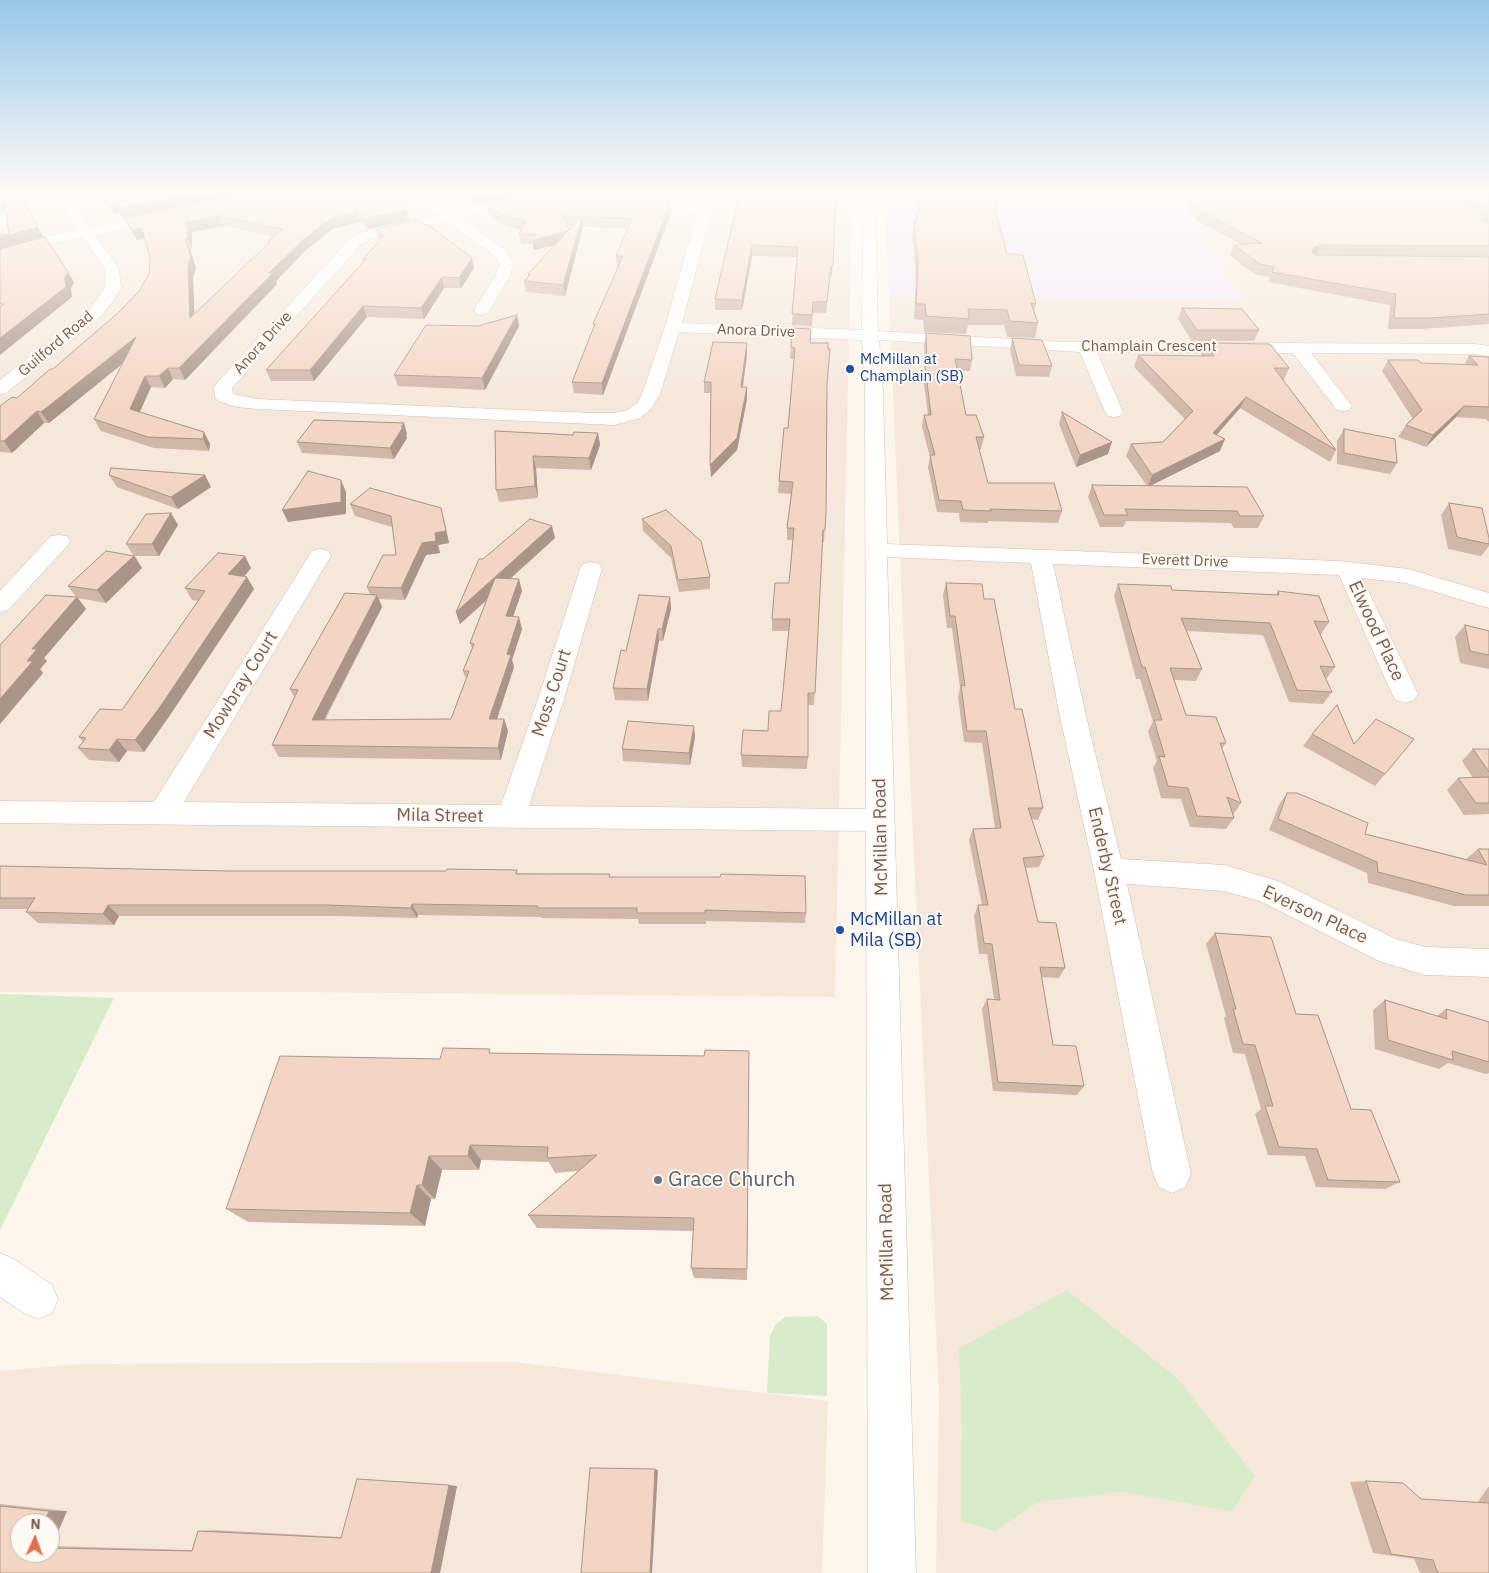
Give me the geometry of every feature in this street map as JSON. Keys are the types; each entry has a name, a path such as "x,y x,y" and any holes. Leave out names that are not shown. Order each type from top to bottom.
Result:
{"street":[{"name":"Guilford Road","path":"0,390 79,326 106,300 113,288 112,268 110,265"},
{"name":"Anora Drive","path":"334,265 223,387 224,397 237,402 257,404 614,419 634,414 645,405 651,394 673,327 690,265"},
{"path":"482,310 502,277 506,265"},
{"name":"McMillan Road","path":"870,265 870,335 874,391 892,1573"},
{"name":"Anora Drive","path":"673,327 870,335"},
{"name":"Champlain Crescent","path":"870,335 1043,347 1476,349 1489,351"},
{"path":"1086,347 1114,412"},
{"path":"1298,348 1342,406"},
{"path":"0,605 59,541"},
{"name":"Everett Drive","path":"876,550 1041,558 1264,564 1347,569 1408,576 1489,601"},
{"name":"Mowbray Court","path":"162,814 320,556"},
{"name":"Enderby Street","path":"1041,558 1072,712 1109,871 1172,1174"},
{"name":"Moss Court","path":"511,818 551,699 591,569"},
{"name":"Elwood Place","path":"1347,569 1405,694"},
{"name":"Mila Street","path":"0,812 880,820"},
{"name":"Everson Place","path":"1109,871 1224,878 1267,890 1390,951 1425,961 1489,963"},
{"path":"0,1273 38,1300"}],"shaded area":[{"path":"0,265 850,265 835,997 297,992 0,992"},
{"path":"888,265 1221,265 1243,300 889,296"},
{"path":"1220,265 1489,265 1489,1573 936,1573 939,1395 889,296 1242,300"},
{"path":"514,1362 828,1401 822,1573 0,1573 0,1371 81,1364"}],"green space":[{"path":"0,994 114,998 0,1230"},
{"path":"1067,1290 1177,1378 1255,1476 1232,1511 1122,1492 1038,1502 995,1531 961,1521 962,1428 959,1348"},
{"path":"818,1316 827,1324 827,1396 767,1393 770,1336 776,1324 785,1317"}],"building":[{"path":"0,265 64,265 68,272 65,278 66,287 0,338 0,307 4,304 0,304"},
{"path":"150,265 188,265 190,318 245,265 277,265 269,273 273,273 179,368 168,368 159,376 145,376 130,409 204,432 203,439 148,437 94,419 136,337 41,412 37,411 4,441 0,441 0,406 12,397 17,398 120,311 139,291 149,274"},
{"path":"360,265 467,265 459,278 442,277 421,308 363,306 310,370 266,370"},
{"path":"536,265 568,265 563,285 524,281 530,275 528,274"},
{"path":"619,265 646,265 602,383 572,382 595,324 593,324"},
{"path":"723,265 748,265 742,300 715,299"},
{"path":"796,265 833,265 831,266 827,302 813,302 812,315 792,314"},
{"path":"918,265 1026,265 1036,304 1031,303 1038,323 1010,321 1007,310 968,309 969,319 926,316 925,304 916,304"},
{"path":"1267,265 1489,265 1489,314 1430,318 1394,318 1396,294 1272,272 1274,267"},
{"path":"1182,308 1242,309 1259,330 1197,330"},
{"path":"517,315 482,378 394,375 426,325 478,326"},
{"path":"792,328 811,329 810,343 828,343 828,349 830,349 827,384 826,512 825,530 823,530 815,693 808,693 808,757 741,755 743,730 768,731 769,711 781,711 790,619 772,619 775,583 789,583 794,528 787,528 793,482 779,481 784,428 788,428 795,348 791,347"},
{"path":"926,333 970,336 972,360 955,359 966,415 976,415 984,437 976,437 988,483 1054,483 1062,511 963,510 961,501 939,500 930,455 935,455 924,415 931,415 925,366 927,366"},
{"path":"1012,338 1042,340 1052,366 1019,365"},
{"path":"713,342 747,343 741,387 747,387 737,438 710,465 711,382 704,382"},
{"path":"1206,343 1270,344 1289,368 1274,368 1336,450 1246,397 1213,433 1225,439 1152,475 1131,444 1163,442 1193,411 1138,355 1214,356"},
{"path":"1469,356 1489,357 1489,407 1464,406 1433,435 1406,425 1422,410 1388,360 1418,360 1421,363 1478,365"},
{"path":"1062,412 1112,442 1080,455"},
{"path":"314,420 404,423 390,448 297,442"},
{"path":"1344,429 1395,439 1397,463 1344,453"},
{"path":"495,431 573,435 574,432 598,433 589,458 533,456 535,486 496,490"},
{"path":"111,468 205,475 171,497 109,475"},
{"path":"308,471 341,480 341,502 282,510"},
{"path":"1092,485 1247,487 1264,516 1240,516 1237,511 1125,509 1128,515 1104,515"},
{"path":"370,488 441,508 446,531 435,533 436,541 422,543 401,588 367,587 383,555 396,555 391,516 350,504"},
{"path":"1449,503 1482,508 1489,544 1457,537"},
{"path":"666,510 701,541 710,577 678,580 671,546 642,519"},
{"path":"171,513 152,544 126,544 146,514"},
{"path":"530,519 552,526 456,612 479,559 483,559"},
{"path":"106,551 134,556 97,590 68,586"},
{"path":"218,553 245,556 228,574 247,577 160,707 135,740 117,739 109,750 78,748 86,738 79,737 100,709 122,710 205,591 185,588"},
{"path":"495,578 519,579 506,616 519,617 507,654 511,655 489,719 504,719 498,748 272,745 298,690 290,689 345,593 377,595 312,720 451,719 469,671 463,671 474,644 470,643"},
{"path":"946,583 982,584 984,599 994,599 1015,709 1022,709 1043,808 1028,808 1044,856 1023,858 1038,922 1056,923 1065,968 1040,967 1053,1045 1076,1046 1084,1086 998,1082 987,999 1000,1000 992,944 984,943 978,905 988,905 973,829 1001,828 986,731 967,731 961,685 965,686 955,616 950,616"},
{"path":"1118,584 1171,586 1172,590 1279,595 1278,591 1319,596 1329,622 1314,621 1335,667 1320,666 1332,692 1297,690 1270,623 1181,618 1202,669 1170,668 1186,715 1216,717 1226,743 1220,743 1241,803 1227,797 1234,818 1197,816 1188,788 1168,786 1159,756 1165,757 1154,720 1162,720 1145,667 1142,667"},
{"path":"46,595 77,597 32,649 37,649 27,661 33,661 0,699 0,645"},
{"path":"639,595 670,597 662,629 658,629 647,689 613,688 621,650 626,651"},
{"path":"1465,625 1489,631 1489,655 1470,651"},
{"path":"1337,705 1354,744 1376,719 1414,739 1385,774 1312,734"},
{"path":"628,721 694,726 689,753 622,749"},
{"path":"1473,749 1489,749 1489,772"},
{"path":"1489,777 1489,803 1476,803 1458,778"},
{"path":"1287,793 1297,793 1368,823 1365,834 1487,865 1478,849 1489,849 1489,895 1466,895 1378,872 1377,862 1278,819"},
{"path":"0,866 228,871 517,870 516,874 610,874 609,877 720,877 721,874 805,876 806,913 705,910 705,913 637,913 637,908 537,908 538,906 412,904 411,908 327,905 108,905 103,914 26,912 35,898 0,898"},
{"path":"1215,933 1271,937 1296,1014 1318,1015 1351,1109 1371,1110 1400,1182 1328,1180 1317,1149 1279,1147 1265,1106 1273,1106 1255,1045 1243,1044 1233,1009 1236,1009"},
{"path":"1385,1000 1447,1019 1446,1009 1489,1022 1489,1062 1452,1051 1453,1060 1388,1040"},
{"name":"Grace Church","path":"443,1048 490,1049 489,1053 704,1056 705,1050 749,1051 747,1269 691,1268 694,1218 528,1215 597,1155 547,1158 548,1147 470,1145 468,1156 429,1156 422,1185 417,1185 410,1213 226,1209 280,1056 440,1059"},
{"path":"590,1468 655,1469 650,1573 581,1573"},
{"path":"357,1479 449,1485 431,1573 0,1573 0,1506 49,1511 48,1513 10,1513 10,1563 60,1563 60,1548 192,1551 198,1531 341,1538"},
{"path":"1366,1481 1403,1483 1421,1499 1489,1503 1489,1573 1438,1573 1433,1560 1391,1554"}],"place":[{"name":"McMillan at Champlain (SB)","path":"850,369"},
{"name":"McMillan at Mila (SB)","path":"840,930"},
{"name":"Grace Church","path":"658,1180"}]}
